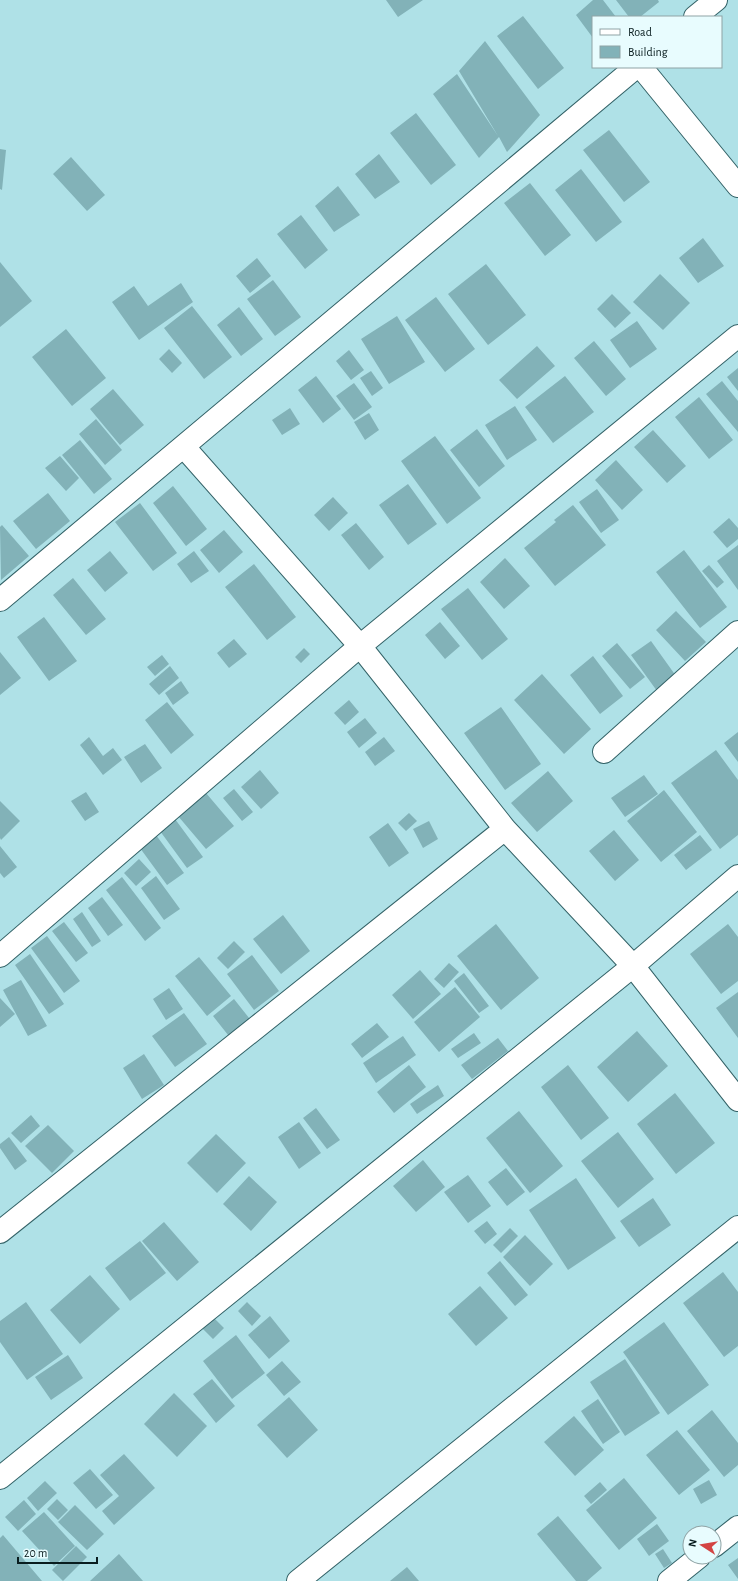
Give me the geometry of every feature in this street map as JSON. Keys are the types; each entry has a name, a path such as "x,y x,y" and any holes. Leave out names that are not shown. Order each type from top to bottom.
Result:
{"street":[{"path":"696,16 716,0"},
{"path":"0,600 635,68"},
{"path":"642,68 738,186"},
{"path":"0,956 360,646 738,336"},
{"path":"184,447 360,646 505,829 633,966 738,1100"},
{"path":"604,752 738,632"},
{"path":"0,1232 505,829"},
{"path":"0,1478 633,966 738,876"},
{"path":"298,1581 738,1227"},
{"path":"722,1540 738,1527"},
{"path":"669,1581 690,1565"}],"building":[{"path":"386,0 423,0 398,17"},
{"path":"593,0 603,0 615,16 592,16 592,37 576,15"},
{"path":"616,0 658,0 659,2 641,16 628,16"},
{"path":"523,16 564,68 538,89 497,36"},
{"path":"485,41 540,115 507,152 499,137 479,158 433,94 457,74 498,136 459,71"},
{"path":"416,113 456,165 431,185 390,133"},
{"path":"609,130 650,182 624,202 583,150"},
{"path":"0,149 6,150 2,190 0,189"},
{"path":"379,154 400,182 375,199 355,174"},
{"path":"71,157 105,195 87,211 53,174"},
{"path":"581,169 622,222 596,242 555,190"},
{"path":"530,183 571,235 545,256 504,203"},
{"path":"338,186 360,215 334,232 315,206"},
{"path":"301,215 328,250 305,269 277,234"},
{"path":"703,238 724,266 698,283 679,258"},
{"path":"257,258 271,276 250,293 236,276"},
{"path":"0,262 32,301 0,327"},
{"path":"486,264 526,315 488,345 448,294"},
{"path":"660,274 690,303 663,330 633,302"},
{"path":"273,280 301,317 275,336 247,299"},
{"path":"181,283 193,302 139,340 112,302 134,286 148,306"},
{"path":"612,294 631,313 615,328 597,309"},
{"path":"436,297 475,349 445,372 405,320"},
{"path":"192,306 232,357 204,379 164,328"},
{"path":"239,307 263,339 241,356 217,325"},
{"path":"397,316 425,362 389,384 361,339"},
{"path":"637,321 657,349 630,368 610,340"},
{"path":"66,329 106,378 72,406 32,357"},
{"path":"594,341 626,379 606,396 574,358"},
{"path":"537,346 555,366 517,399 499,380"},
{"path":"169,349 182,363 172,373 159,359"},
{"path":"349,350 364,370 351,380 336,361"},
{"path":"738,368 738,391 727,377"},
{"path":"371,371 383,388 372,396 360,378"},
{"path":"316,376 341,409 323,423 298,390"},
{"path":"565,376 594,412 553,443 525,407"},
{"path":"722,381 738,401 738,432 706,394"},
{"path":"354,383 372,407 354,420 336,396"},
{"path":"113,389 144,425 120,445 90,409"},
{"path":"699,397 733,440 709,459 675,417"},
{"path":"515,406 537,440 507,460 485,425"},
{"path":"290,408 300,424 282,435 272,420"},
{"path":"369,413 379,430 365,440 354,422"},
{"path":"96,419 122,450 105,465 79,434"},
{"path":"477,429 505,466 479,487 450,450"},
{"path":"653,430 686,466 667,483 634,447"},
{"path":"435,436 481,498 447,524 401,461"},
{"path":"80,440 112,479 94,494 62,455"},
{"path":"60,456 79,478 66,491 45,468"},
{"path":"616,460 643,490 622,510 595,480"},
{"path":"408,484 437,524 408,545 379,505"},
{"path":"173,486 207,529 186,546 153,503"},
{"path":"597,489 619,520 601,533 579,502"},
{"path":"48,493 70,521 36,549 13,521"},
{"path":"333,497 348,513 329,531 314,515"},
{"path":"140,503 177,553 153,571 115,522"},
{"path":"573,505 606,545 555,586 524,548 556,522 554,520"},
{"path":"729,518 738,528 738,539 727,548 713,532"},
{"path":"356,523 384,557 369,570 341,535"},
{"path":"2,525 29,556 1,580 0,527"},
{"path":"224,530 243,552 219,573 200,550"},
{"path":"738,545 738,590 717,561"},
{"path":"684,550 727,607 700,628 656,572"},
{"path":"110,551 128,573 105,592 87,570"},
{"path":"194,551 209,571 191,583 177,564"},
{"path":"505,558 530,586 504,609 480,582"},
{"path":"254,564 296,617 267,640 225,587"},
{"path":"709,565 724,582 717,588 702,571"},
{"path":"73,578 106,619 86,635 53,595"},
{"path":"468,588 508,639 482,660 441,609"},
{"path":"676,611 706,642 685,661 656,630"},
{"path":"44,617 77,661 49,681 17,637"},
{"path":"440,622 460,646 445,659 425,635"},
{"path":"234,639 247,654 229,668 217,653"},
{"path":"651,641 676,676 657,691 631,655"},
{"path":"617,643 645,677 630,689 602,656"},
{"path":"304,648 310,654 301,663 295,657"},
{"path":"0,652 21,678 0,695"},
{"path":"162,655 169,664 155,676 147,667"},
{"path":"593,656 623,696 600,714 570,675"},
{"path":"170,666 179,678 159,695 149,684"},
{"path":"542,674 591,729 564,754 514,700"},
{"path":"181,681 189,693 173,705 165,693"},
{"path":"349,700 359,712 345,725 334,713"},
{"path":"167,702 194,735 171,754 145,720"},
{"path":"501,707 541,764 505,790 464,733"},
{"path":"365,718 377,733 359,748 347,732"},
{"path":"738,732 738,762 724,743"},
{"path":"89,737 103,756 113,748 122,760 103,775 80,745"},
{"path":"384,737 395,751 375,766 365,752"},
{"path":"145,744 162,768 141,783 124,757"},
{"path":"716,750 738,780 738,835 720,849 671,783"},
{"path":"260,770 279,793 261,809 241,787"},
{"path":"548,771 573,801 537,832 511,803"},
{"path":"644,775 658,794 625,817 611,798"},
{"path":"234,789 253,812 242,821 223,798"},
{"path":"664,790 697,832 661,862 627,821"},
{"path":"86,792 99,812 85,821 71,801"},
{"path":"206,793 234,826 206,849 178,816"},
{"path":"0,801 20,821 1,840 0,838"},
{"path":"409,813 417,821 406,831 398,823"},
{"path":"175,819 203,857 187,868 160,831"},
{"path":"429,821 438,839 423,848 413,829"},
{"path":"388,823 409,853 389,867 369,837"},
{"path":"614,830 639,860 615,881 589,851"},
{"path":"156,835 184,873 167,885 140,848"},
{"path":"700,835 712,850 686,870 674,855"},
{"path":"0,846 17,867 4,878 0,873"},
{"path":"139,859 151,872 136,886 124,873"},
{"path":"156,876 180,909 164,920 141,888"},
{"path":"122,877 161,928 145,941 106,890"},
{"path":"102,897 123,925 108,936 88,908"},
{"path":"82,912 101,941 92,947 73,919"},
{"path":"283,915 310,951 281,974 253,939"},
{"path":"64,922 88,953 76,962 52,931"},
{"path":"496,924 539,978 501,1010 457,956"},
{"path":"728,924 738,937 738,981 721,994 690,954"},
{"path":"47,936 80,981 64,993 31,948"},
{"path":"234,941 245,952 228,969 217,958"},
{"path":"30,954 64,1004 49,1014 15,965"},
{"path":"252,955 279,991 254,1010 227,974"},
{"path":"199,957 231,996 207,1016 175,976"},
{"path":"449,963 459,972 444,988 434,979"},
{"path":"420,970 441,994 413,1019 392,995"},
{"path":"464,973 489,1006 479,1013 454,981"},
{"path":"21,980 47,1026 28,1036 3,990"},
{"path":"455,987 480,1017 439,1052 414,1022"},
{"path":"169,988 183,1009 166,1020 153,999"},
{"path":"738,992 738,1038 716,1008"},
{"path":"0,998 15,1014 0,1027"},
{"path":"234,999 253,1023 232,1040 213,1016"},
{"path":"184,1013 207,1044 175,1067 152,1036"},
{"path":"377,1023 389,1037 362,1058 351,1044"},
{"path":"637,1031 668,1066 628,1102 597,1067"},
{"path":"474,1033 481,1043 458,1058 451,1049"},
{"path":"403,1036 416,1055 376,1083 363,1063"},
{"path":"498,1038 508,1051 472,1079 461,1065"},
{"path":"144,1054 164,1085 142,1099 123,1068"},
{"path":"409,1065 426,1087 394,1113 377,1092"},
{"path":"568,1065 609,1118 581,1140 541,1087"},
{"path":"438,1085 444,1096 417,1114 410,1104"},
{"path":"675,1093 715,1143 676,1174 637,1124"},
{"path":"316,1108 340,1140 327,1149 303,1118"},
{"path":"519,1111 563,1166 530,1193 486,1138"},
{"path":"31,1115 40,1126 21,1143 11,1133"},
{"path":"299,1122 321,1153 299,1169 278,1137"},
{"path":"48,1125 74,1151 52,1173 25,1146"},
{"path":"618,1132 654,1179 618,1208 581,1161"},
{"path":"216,1134 246,1163 217,1193 187,1163"},
{"path":"9,1137 27,1161 15,1170 0,1148 0,1144"},
{"path":"423,1160 445,1187 416,1212 393,1186"},
{"path":"506,1168 525,1192 507,1206 488,1182"},
{"path":"468,1175 491,1206 468,1223 444,1192"},
{"path":"249,1176 277,1202 251,1231 223,1204"},
{"path":"576,1178 616,1238 568,1270 529,1210"},
{"path":"653,1198 671,1225 639,1247 620,1221"},
{"path":"487,1221 497,1234 485,1244 474,1231"},
{"path":"164,1222 199,1262 177,1281 142,1241"},
{"path":"510,1228 518,1236 501,1253 493,1245"},
{"path":"525,1235 553,1264 530,1286 503,1257"},
{"path":"140,1241 166,1273 130,1301 105,1268"},
{"path":"500,1261 528,1295 515,1306 487,1273"},
{"path":"723,1272 738,1292 738,1346 724,1357 683,1303"},
{"path":"90,1275 120,1309 80,1344 50,1310"},
{"path":"480,1286 508,1318 476,1346 448,1314"},
{"path":"26,1302 63,1354 27,1380 0,1342 0,1321"},
{"path":"247,1302 261,1316 252,1326 238,1311"},
{"path":"270,1316 290,1341 269,1359 248,1335"},
{"path":"213,1317 224,1328 213,1339 202,1328"},
{"path":"664,1322 709,1385 668,1415 623,1352"},
{"path":"236,1335 265,1373 232,1399 203,1361"},
{"path":"68,1355 83,1378 51,1400 35,1377"},
{"path":"625,1359 660,1413 625,1436 590,1382"},
{"path":"282,1361 301,1382 284,1396 266,1375"},
{"path":"212,1379 235,1406 216,1423 193,1394"},
{"path":"174,1393 207,1426 177,1457 144,1424"},
{"path":"289,1397 318,1430 287,1458 257,1425"},
{"path":"598,1399 620,1432 603,1444 581,1411"},
{"path":"712,1410 738,1443 738,1465 724,1477 687,1431"},
{"path":"574,1416 604,1450 575,1476 544,1442"},
{"path":"677,1430 710,1470 679,1495 646,1455"},
{"path":"124,1454 155,1488 114,1525 102,1511 119,1496 100,1475"},
{"path":"90,1469 113,1495 96,1509 73,1483"},
{"path":"624,1478 657,1518 619,1550 586,1510"},
{"path":"709,1480 717,1495 701,1504 693,1489"},
{"path":"45,1481 57,1493 38,1511 27,1498"},
{"path":"600,1482 607,1490 591,1504 584,1496"},
{"path":"57,1499 68,1510 58,1520 47,1509"},
{"path":"24,1500 36,1514 18,1531 5,1517"},
{"path":"75,1505 104,1534 87,1550 58,1522"},
{"path":"44,1512 75,1546 54,1566 22,1531"},
{"path":"558,1516 602,1568 587,1581 576,1581 537,1534"},
{"path":"657,1524 669,1541 649,1556 637,1539"},
{"path":"3,1535 42,1581 0,1581 0,1538"},
{"path":"76,1546 87,1557 63,1581 52,1570"},
{"path":"663,1549 672,1563 664,1568 655,1554"},
{"path":"119,1554 143,1581 90,1581"},
{"path":"738,1558 738,1579 728,1565"},
{"path":"407,1567 419,1581 390,1581"}]}
